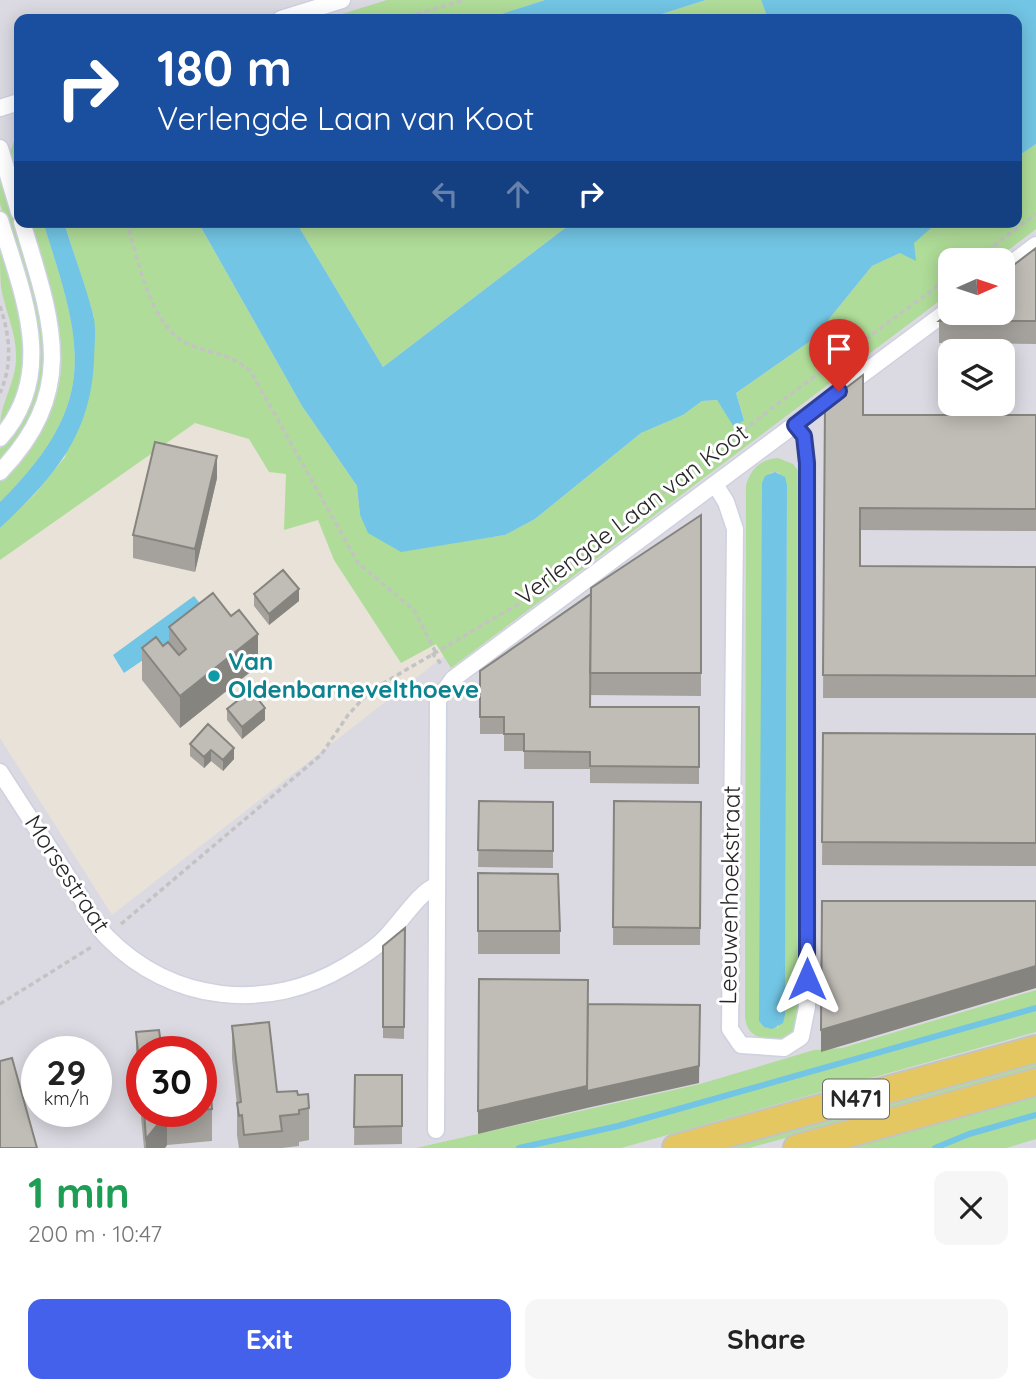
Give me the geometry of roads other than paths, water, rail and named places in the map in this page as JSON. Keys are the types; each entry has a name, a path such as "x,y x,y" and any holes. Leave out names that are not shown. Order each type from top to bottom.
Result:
{"main road":[{"name":"N471","path":"676,1148 1036,1049"},
{"name":"N471","path":"797,1148 1036,1082"}],"street":[{"path":"297,14 342,0"},
{"path":"0,148 14,195"},
{"path":"0,220 33,333 31,378 10,427 0,439"},
{"path":"0,472 28,438 43,411 50,388 51,323 24,228"},
{"path":"1015,261 1036,245"},
{"name":"Verlengde Laan van Koot","path":"436,886 438,701 453,680 938,318"},
{"name":"Leeuwenhoekstraat","path":"716,486 726,502 735,529 730,1029 741,1045 784,1048 801,1037 807,1007 807,463 804,436 795,425"},
{"name":"Morsestraat","path":"0,772 106,937 150,972 181,985 221,995 249,996 290,990 345,967 380,943 408,915 425,891 436,886"},
{"path":"436,886 436,1130"}],"water":[{"path":"545,0 706,0 662,14 501,14"},
{"path":"761,0 1036,0 1036,144 1022,154 1022,14 766,14"},
{"path":"45,228 66,228 90,302 95,332 91,389 85,413 65,454 36,492 0,528 0,502 32,466 55,433 69,402 74,371 74,339"},
{"path":"201,228 300,228 383,367 565,228 931,228 914,243 916,261 900,253 872,266 812,340 736,393 744,420 734,427 717,400 702,401 683,415 641,433 535,519 505,535 401,552 368,533 360,515 357,486 302,406"},
{"path":"775,472 785,477 787,485 785,1015 783,1023 772,1029 764,1027 759,1021 762,483 765,476"},
{"path":"194,596 209,615 124,673 113,655"}],"waterway":[{"path":"519,1148 618,1126 1036,1008"},
{"path":"935,1148 969,1134 1036,1115"}],"place":[{"name":"Van Oldenbarnevelthoeve","path":"214,676"}]}
